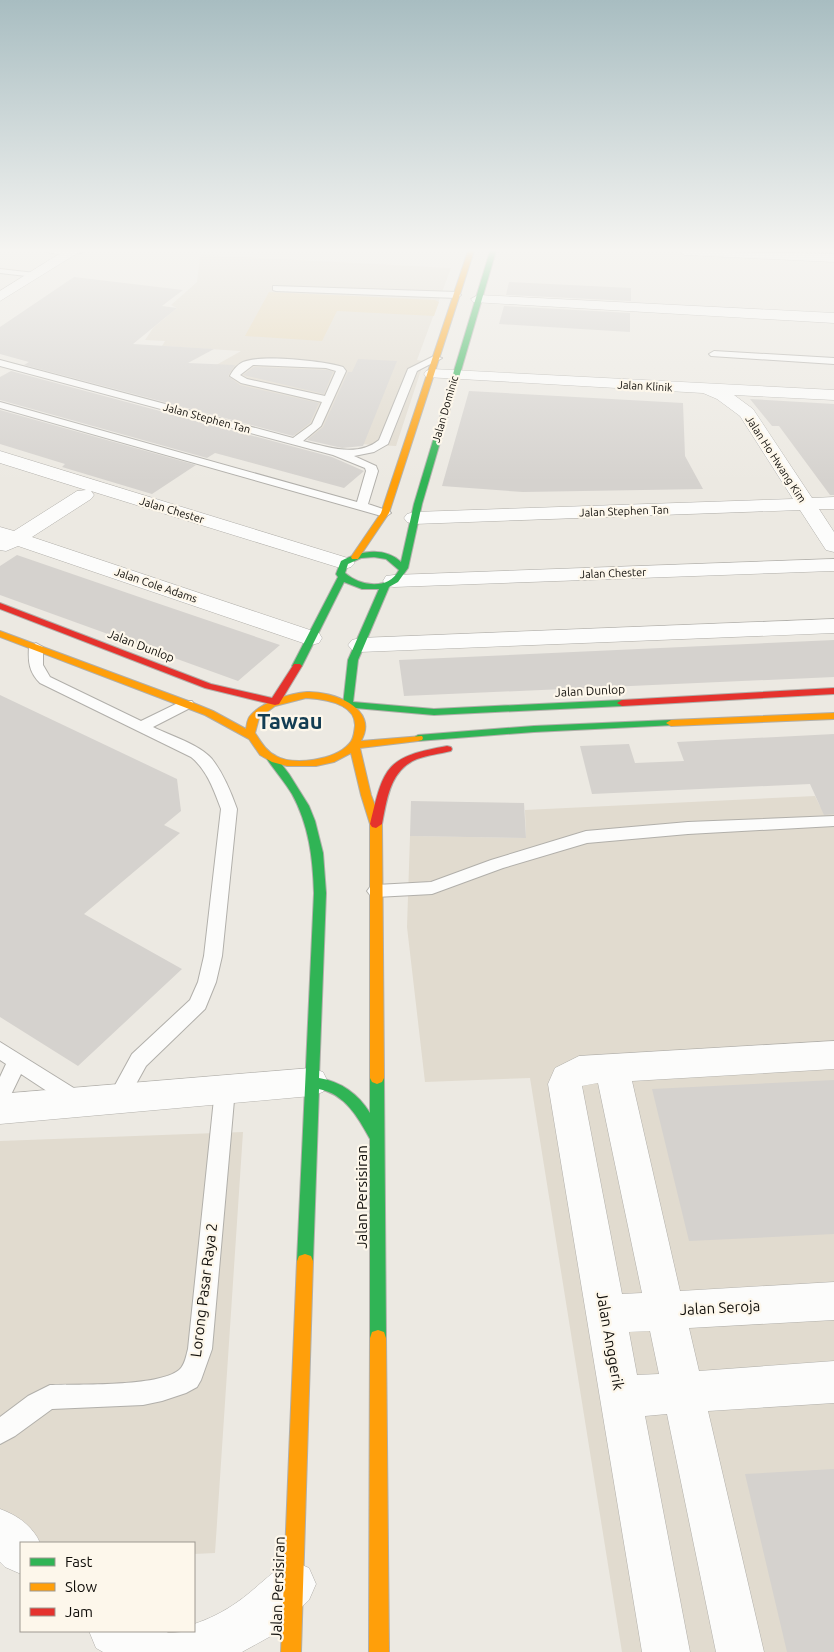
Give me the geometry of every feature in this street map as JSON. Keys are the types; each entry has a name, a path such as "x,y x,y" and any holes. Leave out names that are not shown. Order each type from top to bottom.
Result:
{"street":[{"name":"Jalan Dominic","path":"275,702 311,638 346,567 385,513 446,328"},
{"name":"Jalan Dominic","path":"348,705 350,676 360,644 394,578 414,518 469,328"},
{"name":"Jalan Klinik","path":"432,374 704,390 761,390 834,396"},
{"name":"Jalan Ho Hwang Kim","path":"704,390 723,395 747,413 802,498 831,555"},
{"path":"747,413 747,397 753,392 761,390"},
{"name":"Jalan Chester","path":"0,457 346,567"},
{"name":"Jalan Chester","path":"0,469 84,495 346,567"},
{"name":"Jalan Stephen Tan","path":"414,518 802,498 834,491"},
{"path":"5,540 84,495"},
{"name":"Jalan Stephen Tan","path":"802,498 834,503"},
{"path":"385,513 414,518"},
{"name":"Jalan Cole Adams","path":"5,540 311,638"},
{"path":"375,554 385,556 394,559 394,578 366,586 348,581 346,567 375,554"},
{"name":"Jalan Chester","path":"394,578 831,555"},
{"name":"Jalan Dunlop","path":"0,606 208,686 275,702"},
{"path":"360,644 834,626"},
{"path":"0,634 210,713 250,736"},
{"name":"Jalan Dunlop","path":"348,705 411,710 467,711 834,691"},
{"path":"321,696 348,705 357,714 362,724 360,734 354,745 343,754 327,761 308,764 272,759 261,753 253,745 250,736 250,726 263,708 275,702 290,697 321,696"},
{"path":"354,745 424,736 518,730 834,716"},
{"path":"474,746 518,730"},
{"name":"Jalan Persisiran","path":"354,745 364,780 366,802 376,824 379,1652"},
{"path":"376,824 386,779 393,769 404,760 423,752 457,748"},
{"name":"Jalan Persisiran","path":"272,759 294,786 314,828 319,853 320,893 310,1082 291,1652"},
{"name":"Jalan Anggerik","path":"666,1652 565,1084 567,1078 579,1070 834,1055"},
{"path":"612,1068 740,1652"},
{"path":"0,1109 310,1082 330,1084 347,1093 358,1104 377,1138"},
{"name":"Jalan Seroja","path":"605,1314 834,1301"},
{"path":"620,1397 834,1382"},
{"path":"0,1531 20,1549"},
{"path":"145,1647 219,1639 254,1619 293,1584"}],"lane":[{"path":"714,354 834,361"},
{"path":"337,453 366,452 378,448 384,442 413,369 437,358"},
{"path":"294,442 316,426 328,400 341,371 337,367 255,362 245,365 236,374 238,378 244,381 328,400"},
{"name":"Jalan Stephen Tan","path":"0,363 337,453 365,463 372,468 361,507"},
{"path":"0,405 385,513"},
{"path":"36,647 35,665 38,673 45,680 196,754 206,762 224,792 229,809 213,956 207,982 198,1004 139,1060 118,1098"},
{"path":"140,727 187,704"},
{"path":"376,891 432,888 497,864 586,837 707,827 834,821"},
{"path":"0,1050 79,1102"},
{"path":"0,1097 17,1062"},
{"name":"Lorong Pasar Raya 2","path":"0,1431 12,1425 38,1402 50,1397 154,1391 172,1387 188,1378 196,1366 200,1349 225,1089"}],"shaded area":[{"path":"153,328 429,328 417,360 424,361 396,446 322,442 158,398 241,351 162,346 165,341 145,340"},
{"path":"249,328 328,328 322,341 245,336"},
{"path":"815,796 820,806 834,805 834,1652 622,1652 530,1078 425,1082 407,927 410,836 526,838 525,810"},
{"path":"243,1132 215,1553 195,1554 195,1542 20,1542 20,1562 0,1563 0,1141"}],"building":[{"path":"0,328 152,328 133,344 214,349 188,363 235,365 228,376 240,385 319,403 310,423 293,436 24,365 29,362 0,354"},
{"path":"566,328 630,328 630,332"},
{"path":"358,359 397,361 363,446 342,448 307,440 323,427 348,372 352,372"},
{"path":"254,367 328,370 333,372 324,394 243,375"},
{"path":"11,371 332,457 364,471 344,488 215,453 207,458 0,400 0,377"},
{"path":"469,391 683,403 685,456 703,489 523,492 442,486"},
{"path":"750,399 834,404 834,495 830,495 779,426 772,426"},
{"path":"0,410 196,465 152,494 62,467 65,464 0,444"},
{"path":"17,555 280,645 238,681 0,595 0,566"},
{"path":"834,640 834,677 404,696 399,660"},
{"path":"0,695 177,779 181,811 164,825 180,833 84,914 182,969 78,1066 0,1017"},
{"path":"834,734 834,814 824,815 810,784 592,794 580,746 629,744 635,763 684,761 677,742"},
{"path":"411,801 524,803 526,838 410,836"},
{"path":"834,1080 834,1234 689,1241 652,1089"},
{"path":"834,1469 834,1652 787,1652 745,1474"}],"traffic: fast":[{"path":"402,568 389,558 374,554 359,556 344,563 340,574 354,583 371,587 388,585 401,574 406,561 418,504 470,328"},
{"path":"297,666 342,577"},
{"path":"386,584 353,660 348,705 434,712 622,703"},
{"path":"418,738 534,729 671,723"},
{"path":"272,759 304,806 314,836 319,872 320,893 305,1261"},
{"path":"377,1078 378,1338"},
{"path":"311,1082 324,1084 344,1093 364,1115 376,1136"}],"traffic: slow":[{"path":"355,557 385,513 446,328"},
{"path":"0,634 187,704 209,713 250,736"},
{"path":"306,695 338,700 351,708 360,722 359,735 353,746 343,754 316,763 287,763 271,758 261,749 250,733 254,717 271,704 306,695"},
{"path":"671,723 834,716"},
{"path":"377,1078 376,824 366,795 354,745 418,738"},
{"path":"291,1652 305,1261"},
{"path":"378,1338 379,1652"}],"traffic: jam":[{"path":"0,606 208,686 275,702 297,666"},
{"path":"622,703 834,691"},
{"path":"376,824 384,791 388,779 394,770 412,757 447,749"}],"district":[{"name":"Tawau","path":"290,721"}]}
